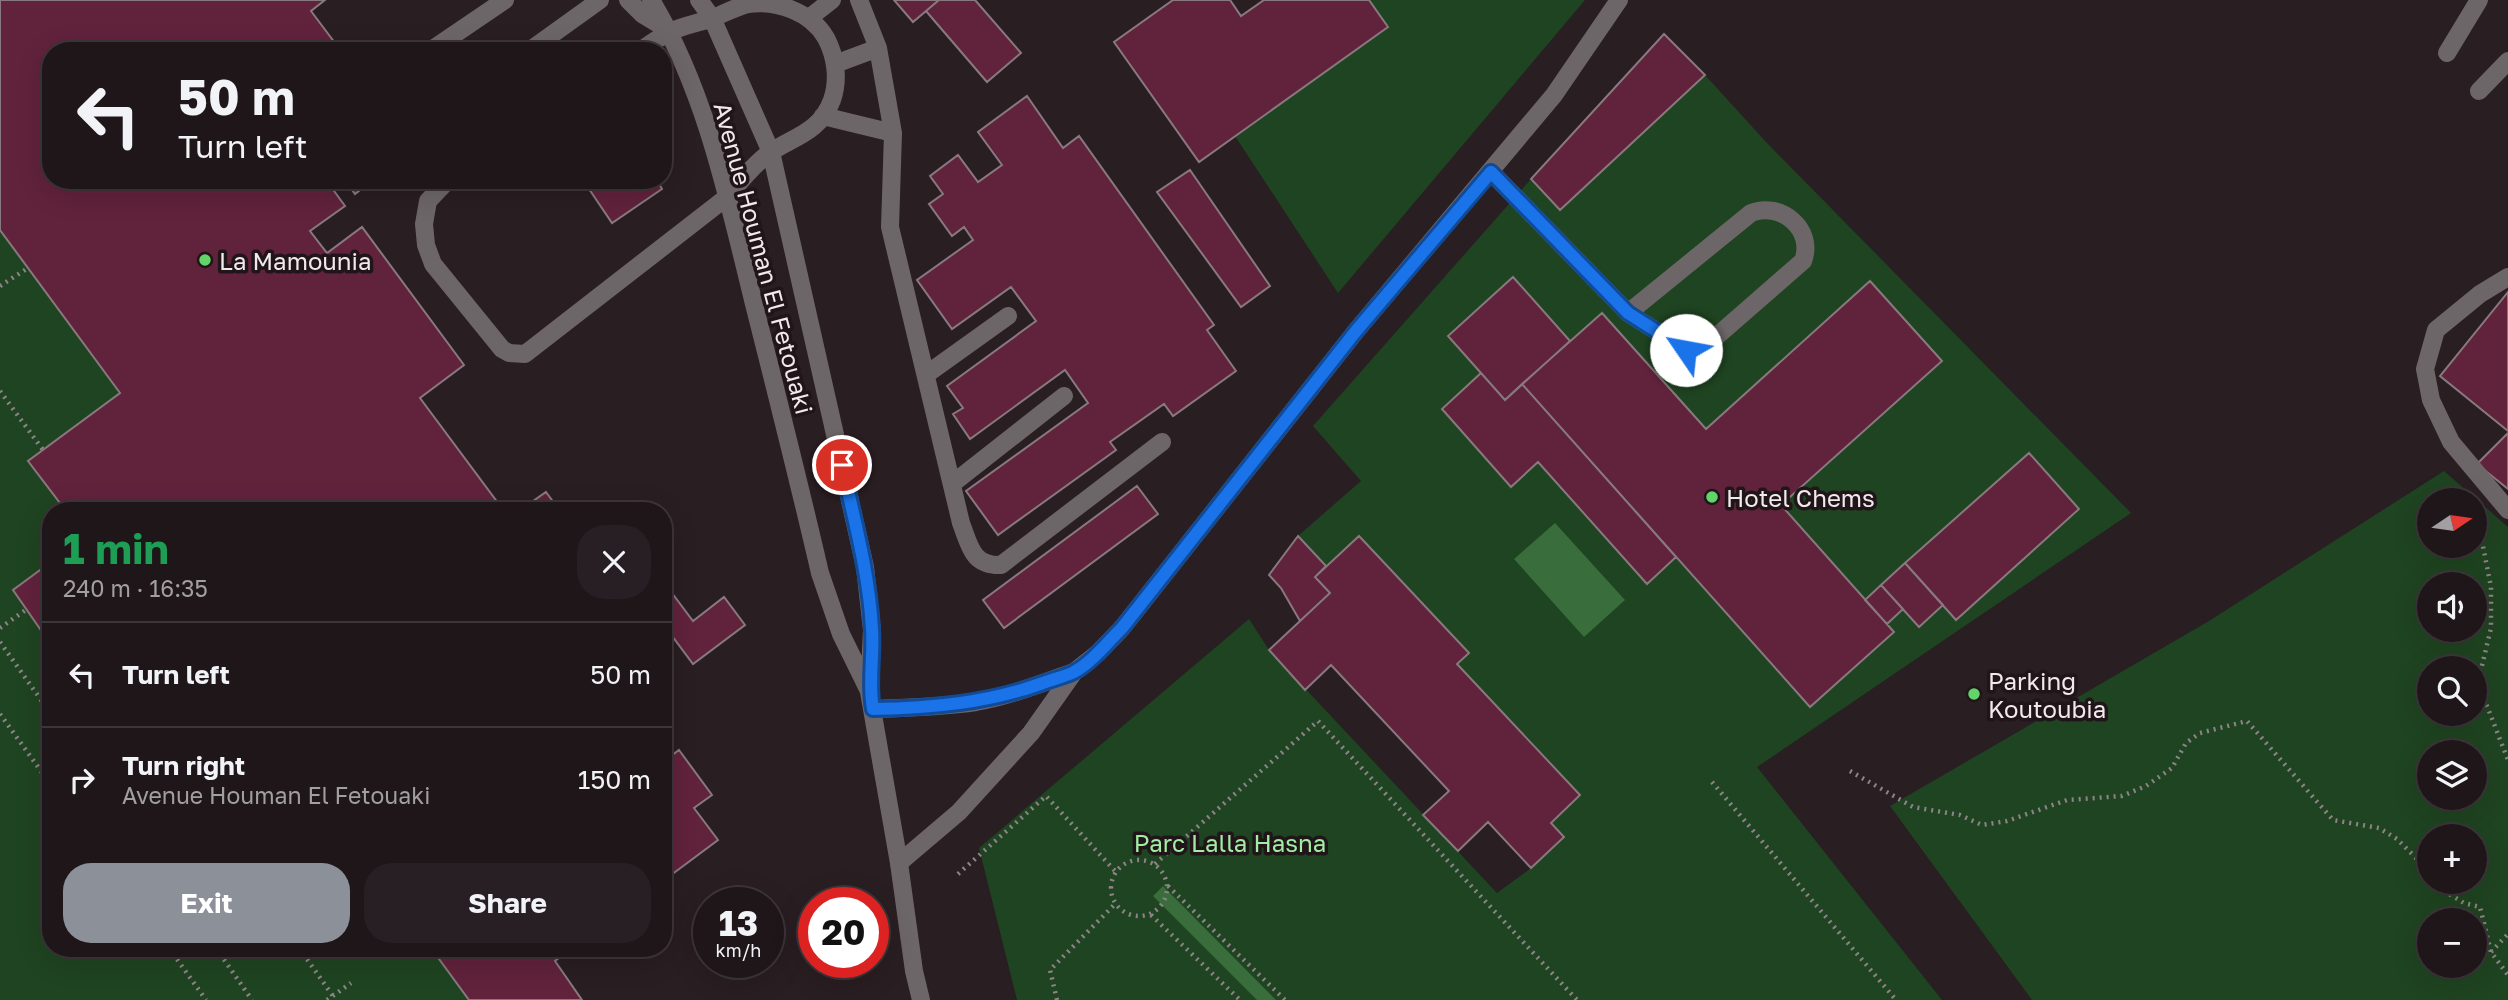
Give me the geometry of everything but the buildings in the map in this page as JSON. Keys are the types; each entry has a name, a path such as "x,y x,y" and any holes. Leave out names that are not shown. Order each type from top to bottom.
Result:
{"street":[{"path":"443,42 505,0"},
{"path":"542,42 600,0"},
{"path":"628,0 642,14 670,32"},
{"name":"Avenue Houman El Fetouaki","path":"651,0 670,32 701,112 727,197 820,573 841,634 871,700"},
{"name":"Avenue Houman El Fetouaki","path":"699,0 712,18 771,152 865,567 872,630 871,700 899,863 914,971 921,1000"},
{"path":"809,18 832,0"},
{"path":"859,0 878,48 893,133 890,226 961,523 978,561 988,565 1001,565 1162,442"},
{"path":"871,700 948,706 978,701 1023,691 1074,671 1098,653 1122,628 1356,331 1554,95 1619,0"},
{"path":"2447,53 2479,0"},
{"path":"439,189 428,201 424,224 426,245 433,264 502,349 517,355 531,350 727,197 750,170 771,152 807,133 823,117 832,100 836,82 831,47 822,31 809,18 791,7 771,2 751,3 670,32 654,42"},
{"path":"835,64 878,48"},
{"path":"2480,91 2508,61"},
{"path":"823,117 893,133"},
{"path":"1491,172 1628,313 1686,350 1698,350 1709,343 1803,261 1807,251 1805,237 1790,218 1778,211 1762,209 1751,213 1628,313"},
{"path":"2508,277 2480,294 2436,330 2425,369 2431,400 2451,442 2508,510"},
{"path":"927,374 1008,316"},
{"path":"952,484 1064,396"},
{"path":"899,863 959,811 1031,733 1074,671"}],"path":[{"path":"0,286 28,268"},
{"path":"0,391 43,450"},
{"path":"2485,558 2491,587 2491,628 2480,674 2487,706 2508,760"},
{"path":"0,628 27,609"},
{"path":"0,642 42,701"},
{"path":"0,715 42,773"},
{"path":"1155,864 1318,721 1577,1000"},
{"path":"1850,771 1913,807 1960,815 1982,825 2007,821 2067,800 2122,796 2146,786 2172,768 2186,743 2200,733 2248,721 2333,820 2379,828 2398,839 2417,860"},
{"path":"1712,782 1896,1000"},
{"path":"958,874 1046,796 1116,872"},
{"path":"1168,886 1161,908 1151,915 1138,917 1125,914 1115,904 1111,893 1111,882 1116,872 1127,862 1141,859 1155,864 1164,874 1168,886 1285,1000"},
{"path":"2449,894 2464,903 2480,907 2491,952 2508,975"},
{"path":"1058,1000 1050,970 1115,904"},
{"path":"1151,915 1240,1000"},
{"path":"2491,952 2508,934"},
{"path":"175,957 206,1000"},
{"path":"222,957 252,1000"},
{"path":"305,957 333,996"},
{"path":"327,1000 351,983"}],"green space":[{"path":"1369,0 1585,0 1338,293 1235,136 1388,28"},
{"name":"Parc Lalla Hasna","path":"1705,75 1766,142 2131,513 1757,767 1942,1000 1017,1000 979,848 1249,619 1269,650 1497,893 1531,868 1564,837 1551,823 1580,795 1457,664 1469,653 1359,536 1326,566 1298,536 1361,481 1313,426 1531,179 1560,210"},
{"path":"0,230 120,393 28,461 59,502 42,502 42,569 13,590 42,631 42,957 437,957 469,1000 0,1000"},
{"path":"2444,471 2463,488 2417,488"},
{"path":"2417,488 2417,558 2487,558 2487,509 2508,527 2508,1000 2032,1000 1890,806 2209,621"}],"shaded area":[{"path":"1555,523 1625,600 1584,637 1514,559"},
{"path":"1163,886 1276,1000 1257,1000 1153,896"}],"place":[{"name":"La Mamounia","path":"205,260"},
{"name":"Hotel Chems","path":"1712,497"},
{"name":"Parking Koutoubia","path":"1974,694"}],"route":[{"path":"842,465 865,567 872,630 869,692 873,709 948,706 1023,691 1074,671 1098,653 1122,628 1356,331 1491,172 1628,313 1686,350"}]}
